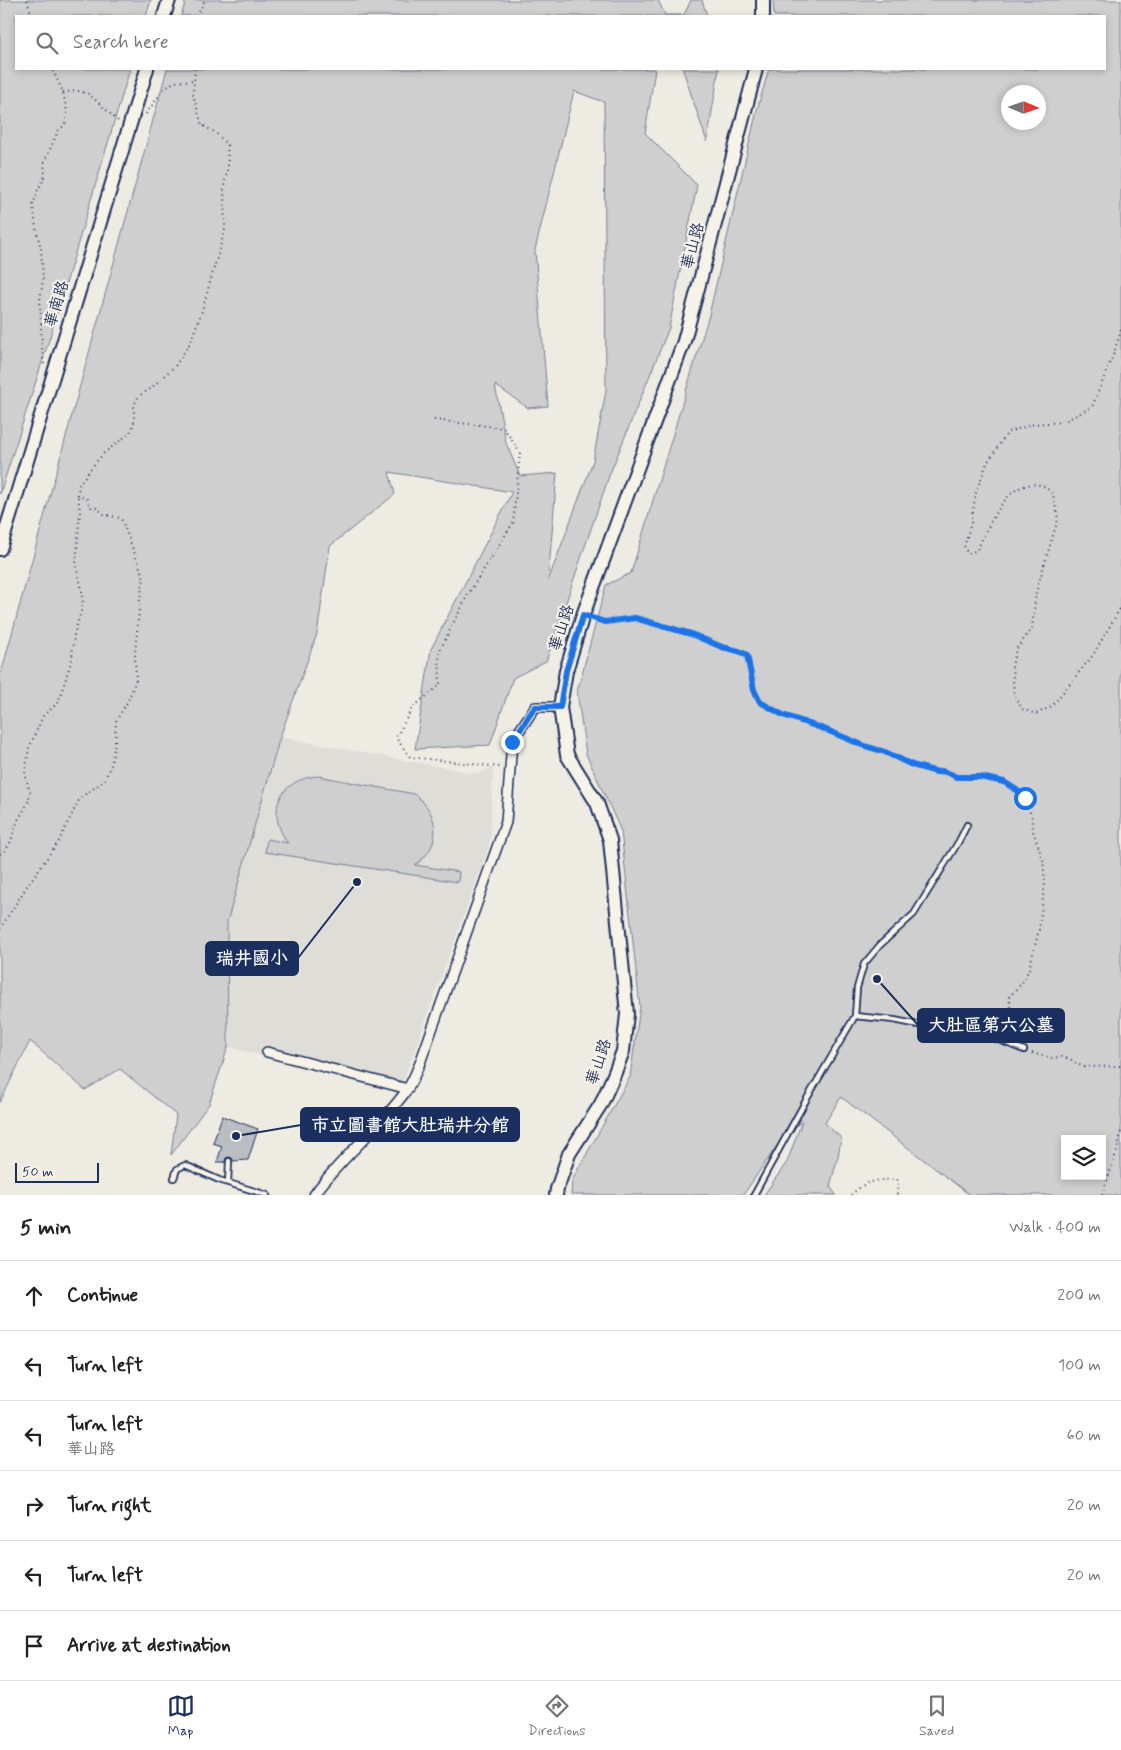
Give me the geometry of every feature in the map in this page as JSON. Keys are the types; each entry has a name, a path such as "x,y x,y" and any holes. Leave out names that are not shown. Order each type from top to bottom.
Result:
{"street":[{"path":"164,15 169,0"},
{"path":"763,0 763,15"},
{"name":"華南路","path":"0,549 147,70"},
{"name":"華山路","path":"556,1195 569,1154 601,1104 614,1075 623,1052 628,1014 610,840 597,803 567,755 560,707 566,671 583,615 684,341 756,70"},
{"path":"314,1195 326,1178 391,1111 408,1089 420,1063 506,822 512,742 535,707 560,707"},
{"path":"267,1052 408,1089"}],"lane":[{"path":"754,1195 855,1016 857,988 864,964 880,945 914,914 960,842 967,825"},
{"path":"855,1016 894,1020 964,1034 989,1036 1024,1050"},
{"path":"228,1183 230,1162"},
{"path":"174,1178 177,1169 185,1165 228,1183 267,1195"}],"path":[{"path":"27,0 32,15"},
{"path":"198,15 205,0"},
{"path":"44,365 40,300 43,279 41,248 33,205 45,174 44,163 58,132 65,125 67,112 63,92 52,70"},
{"path":"0,854 5,851 12,840 18,820 28,803 30,792 25,774 29,748 43,716 58,703 72,659 74,636 84,605 76,565 80,511 79,485 104,452 130,433 134,423 134,405 139,396 150,389 176,365 190,343 202,311 220,250 225,229 224,186 228,166 227,145 216,133 202,125 193,95 195,70"},
{"path":"1121,330 1114,353 1092,407 1063,422 1034,424 1008,432 987,463 976,492 971,523 964,547 968,554 977,550 1007,496 1025,485 1042,485 1053,494 1058,519 1036,592 1032,629 1016,649 1012,666 1014,694 1022,709 1036,714 1052,706 1093,655 1121,607"},
{"path":"434,420 504,428 520,454 513,523 467,596 439,652 440,685 412,708 396,738 410,756 510,769"},
{"path":"0,929 58,841 80,798 104,781 111,766 116,721 128,701 136,680 135,653 144,578 121,518 105,515 97,508 90,507 87,499 78,495"},
{"path":"583,615 605,622 635,618 691,634 722,647 739,651 747,655 754,690 760,702 783,715 885,752 912,765 937,772 942,771 959,778 980,777 992,779 1004,782 1018,791 1025,798 1032,818 1033,832 1043,860 1045,882 1039,930 1029,968 1022,983 1009,997 1011,1013 1022,1026 1025,1038 1024,1050 1051,1058 1062,1057 1070,1059 1085,1067 1121,1066"},
{"path":"1102,1195 1121,1131"},
{"path":"850,1195 859,1187 878,1179 898,1180 896,1195"}],"shaded area":[{"path":"0,0 151,0 146,15 15,15 15,70 130,70 50,337 0,494"},
{"path":"186,0 658,0 665,15 181,15"},
{"path":"691,0 702,0 707,15 684,15"},
{"path":"773,0 1121,0 1121,1195 970,1195 841,1097 825,1123 841,1138 830,1186 836,1195 764,1195 787,1162 802,1121 781,1140 743,1195 571,1195 572,1180 630,1077 640,1007 621,831 586,754 577,692 606,585 631,573 709,315 757,110 769,70 1106,70 1106,15 774,15"},
{"path":"167,70 655,70 645,133 697,185 669,328 609,476 546,661 513,678 490,745 415,749 431,649 512,492 389,472 395,494 330,546 317,634 280,737 227,922 228,1047 209,1104 171,1155 176,1115 120,1069 85,1090 30,1041 0,1102 0,677","holes":["574,91 604,102 606,391 593,461 548,581 557,473 520,476 506,443 495,385 528,408 548,406 535,250"]},
{"path":"683,70 719,70 707,142"},
{"path":"280,737 478,774 493,767 490,843 400,1090 228,1047 227,922"},
{"path":"318,776 414,794 429,810 435,829 430,849 415,865 459,872 458,882 265,852 267,839 288,843 277,820 277,809 285,790 305,778"}],"building":[{"path":"222,1116 258,1129 248,1160 233,1161 229,1157 226,1158 225,1162 217,1162 222,1146 213,1143"}],"place":[{"name":"瑞井國小","path":"357,882"},
{"name":"大肚區第六公墓","path":"877,979"},
{"name":"市立圖書館大肚瑞井分館","path":"236,1136"}],"route":[{"path":"512,742 535,707 560,707 566,671 583,615 605,622 635,618 691,634 747,655 754,690 760,702 783,715 885,752 912,765 937,772 942,771 956,777 980,777 1004,782 1025,798"}]}
